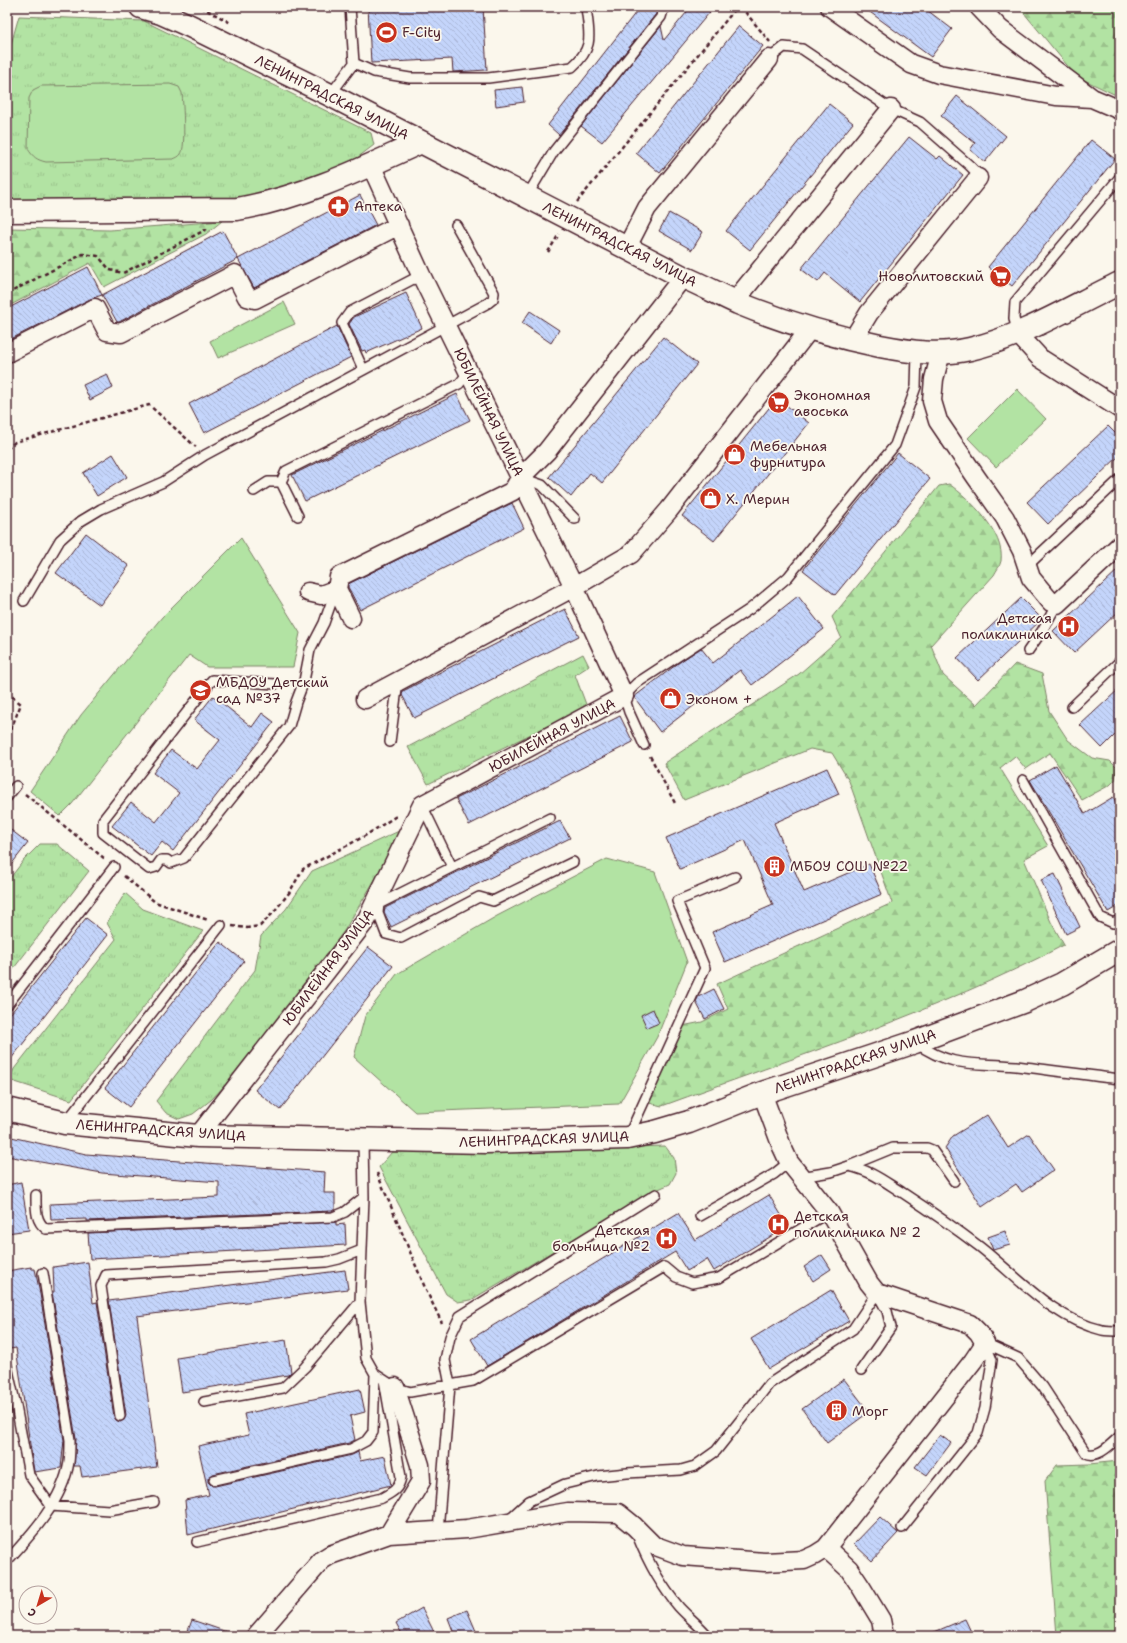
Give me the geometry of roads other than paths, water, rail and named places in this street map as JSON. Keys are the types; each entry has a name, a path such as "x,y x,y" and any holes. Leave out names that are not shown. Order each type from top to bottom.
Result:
{"main road":[{"name":"ЛЕНИНГРАДСКАЯ УЛИЦА","path":"155,9 330,95 683,277 738,303 810,329 854,341 917,352 940,353 969,349 1000,341 1120,283"},
{"path":"7,211 237,209 262,205 286,198 371,166 421,142"},
{"name":"ЛЕНИНГРАДСКАЯ УЛИЦА","path":"7,1109 66,1123 198,1136 486,1142 627,1138 689,1122 762,1093 915,1042 1025,1001 1062,984 1120,950"}],"street":[{"path":"830,7 911,64 939,74 1056,96 1092,98"},
{"path":"979,7 1000,29 1092,98 1120,110"},
{"path":"627,247 647,208 773,55"},
{"path":"738,303 742,292 891,109"},
{"name":"ЮБИЛЕЙНАЯ УЛИЦА","path":"198,1136 373,920 422,805 624,696 574,587 421,275 371,166"},
{"path":"854,341 858,330 869,313 978,178"},
{"path":"7,353 95,308 107,331 121,333 235,274 247,297 255,299 399,225"},
{"path":"351,618 337,589 339,577 513,491 520,478 547,451 683,277"},
{"path":"365,699 574,587 631,554 668,510 810,329"},
{"path":"1018,332 1040,358 1120,409"},
{"path":"940,353 934,379 932,401 938,421 1005,518 1022,551 1031,578 1052,602 1057,604 1120,545"},
{"path":"308,592 321,595 337,589"},
{"path":"256,1636 322,1560 330,1555 389,1534 467,1529 568,1512 618,1513 634,1526 652,1545 683,1556 765,1562 804,1560 826,1548 973,1361 985,1343 979,1333 970,1324 877,1293 869,1284 829,1212 800,1177 790,1162 782,1147 762,1093"},
{"path":"389,1534 421,1481 420,1466 390,1384"},
{"path":"826,1548 849,1569 861,1587 881,1620 884,1636"}],"lane":[{"path":"330,95 354,63 350,7"},
{"path":"354,63 374,72 410,78 488,78 572,67 580,60 590,42 586,7"},
{"path":"527,196 554,151 661,17 664,7"},
{"path":"773,55 784,46 802,48 891,109 920,122 969,165 976,172 978,178"},
{"path":"1018,332 1014,318 1015,302 1120,177"},
{"path":"24,601 60,540 81,521 101,509 163,482 206,455 363,369 447,326 493,299 494,293 456,225"},
{"path":"363,369 342,323 350,312 421,275"},
{"path":"644,745 624,696 637,683 750,609 788,577 895,445 916,387 917,352"},
{"path":"281,482 286,471 459,384 469,372"},
{"path":"520,478 542,485 576,519"},
{"path":"1027,566 1120,479"},
{"path":"254,491 268,482 281,482"},
{"path":"281,482 298,516"},
{"path":"275,684 212,680 104,820 104,833 149,869 156,867 161,860 167,860 172,863 184,858 289,726 304,681 310,650 324,623 337,589"},
{"path":"1028,651 1042,631 1057,604"},
{"path":"1072,707 1120,661"},
{"path":"390,742 398,681"},
{"path":"1022,780 1100,917 1113,923 1120,920"},
{"path":"7,797 16,786"},
{"path":"422,805 452,867"},
{"path":"550,818 380,904 378,913 373,920 386,934 401,938 479,897 493,901 573,862"},
{"path":"7,1005 114,867"},
{"path":"627,1138 704,968 676,901 735,877"},
{"path":"66,1123 221,925"},
{"path":"915,1042 930,1053 945,1059 963,1063 1014,1066 1120,1079"},
{"path":"363,1140 364,1196 360,1302 366,1358 375,1374 390,1384 410,1392 473,1381 664,1267 676,1277 692,1283 719,1278 829,1212"},
{"path":"800,1177 830,1172 893,1148 927,1148 932,1150 954,1181"},
{"path":"700,1216 774,1174 790,1162"},
{"path":"849,1166 861,1168 922,1206 980,1248 1049,1305 1075,1320 1102,1330 1120,1331"},
{"path":"438,1531 450,1385 445,1360 450,1337 460,1316 656,1194"},
{"path":"36,1195 36,1212 40,1225 46,1229 333,1217 345,1212 364,1196"},
{"path":"120,1416 101,1286 106,1274 326,1262 339,1259 362,1250"},
{"path":"7,1561 25,1542 51,1506 63,1483 69,1462 70,1440 44,1273"},
{"path":"505,1523 529,1501 565,1484 598,1476 681,1470 695,1466 716,1451 769,1384 853,1329 877,1293 887,1311 891,1327 861,1370"},
{"path":"204,1402 283,1388 292,1381 310,1362 360,1302"},
{"path":"985,1343 1018,1358 1043,1387 1086,1453 1091,1455 1097,1454 1120,1436"},
{"path":"902,1528 978,1433 985,1408 992,1360 985,1343"},
{"path":"7,1366 29,1475 51,1506"},
{"path":"214,1480 352,1449 366,1441 373,1432 375,1374"},
{"path":"197,1542 382,1498 394,1492 400,1485 401,1477 390,1384"},
{"path":"51,1506 109,1510 154,1502"},
{"path":"634,1526 647,1558 664,1587 679,1607 708,1636"}],"place":[{"name":"F-City","path":"387,32"},
{"name":"Аптека","path":"339,206"},
{"name":"Новолитовский","path":"1000,276"},
{"name":"Экономная авоська","path":"779,403"},
{"name":"Мебельная фурнитура","path":"735,454"},
{"name":"Х. Мерин","path":"710,499"},
{"name":"Детская поликлиника","path":"1068,626"},
{"name":"МБДОУ Детский сад №37","path":"201,690"},
{"name":"Эконом +","path":"670,699"},
{"name":"МБОУ СОШ №22","path":"774,866"},
{"name":"Детская поликлиника № 2","path":"779,1224"},
{"name":"Детская больница №2","path":"666,1238"},
{"name":"Морг","path":"836,1411"}]}
